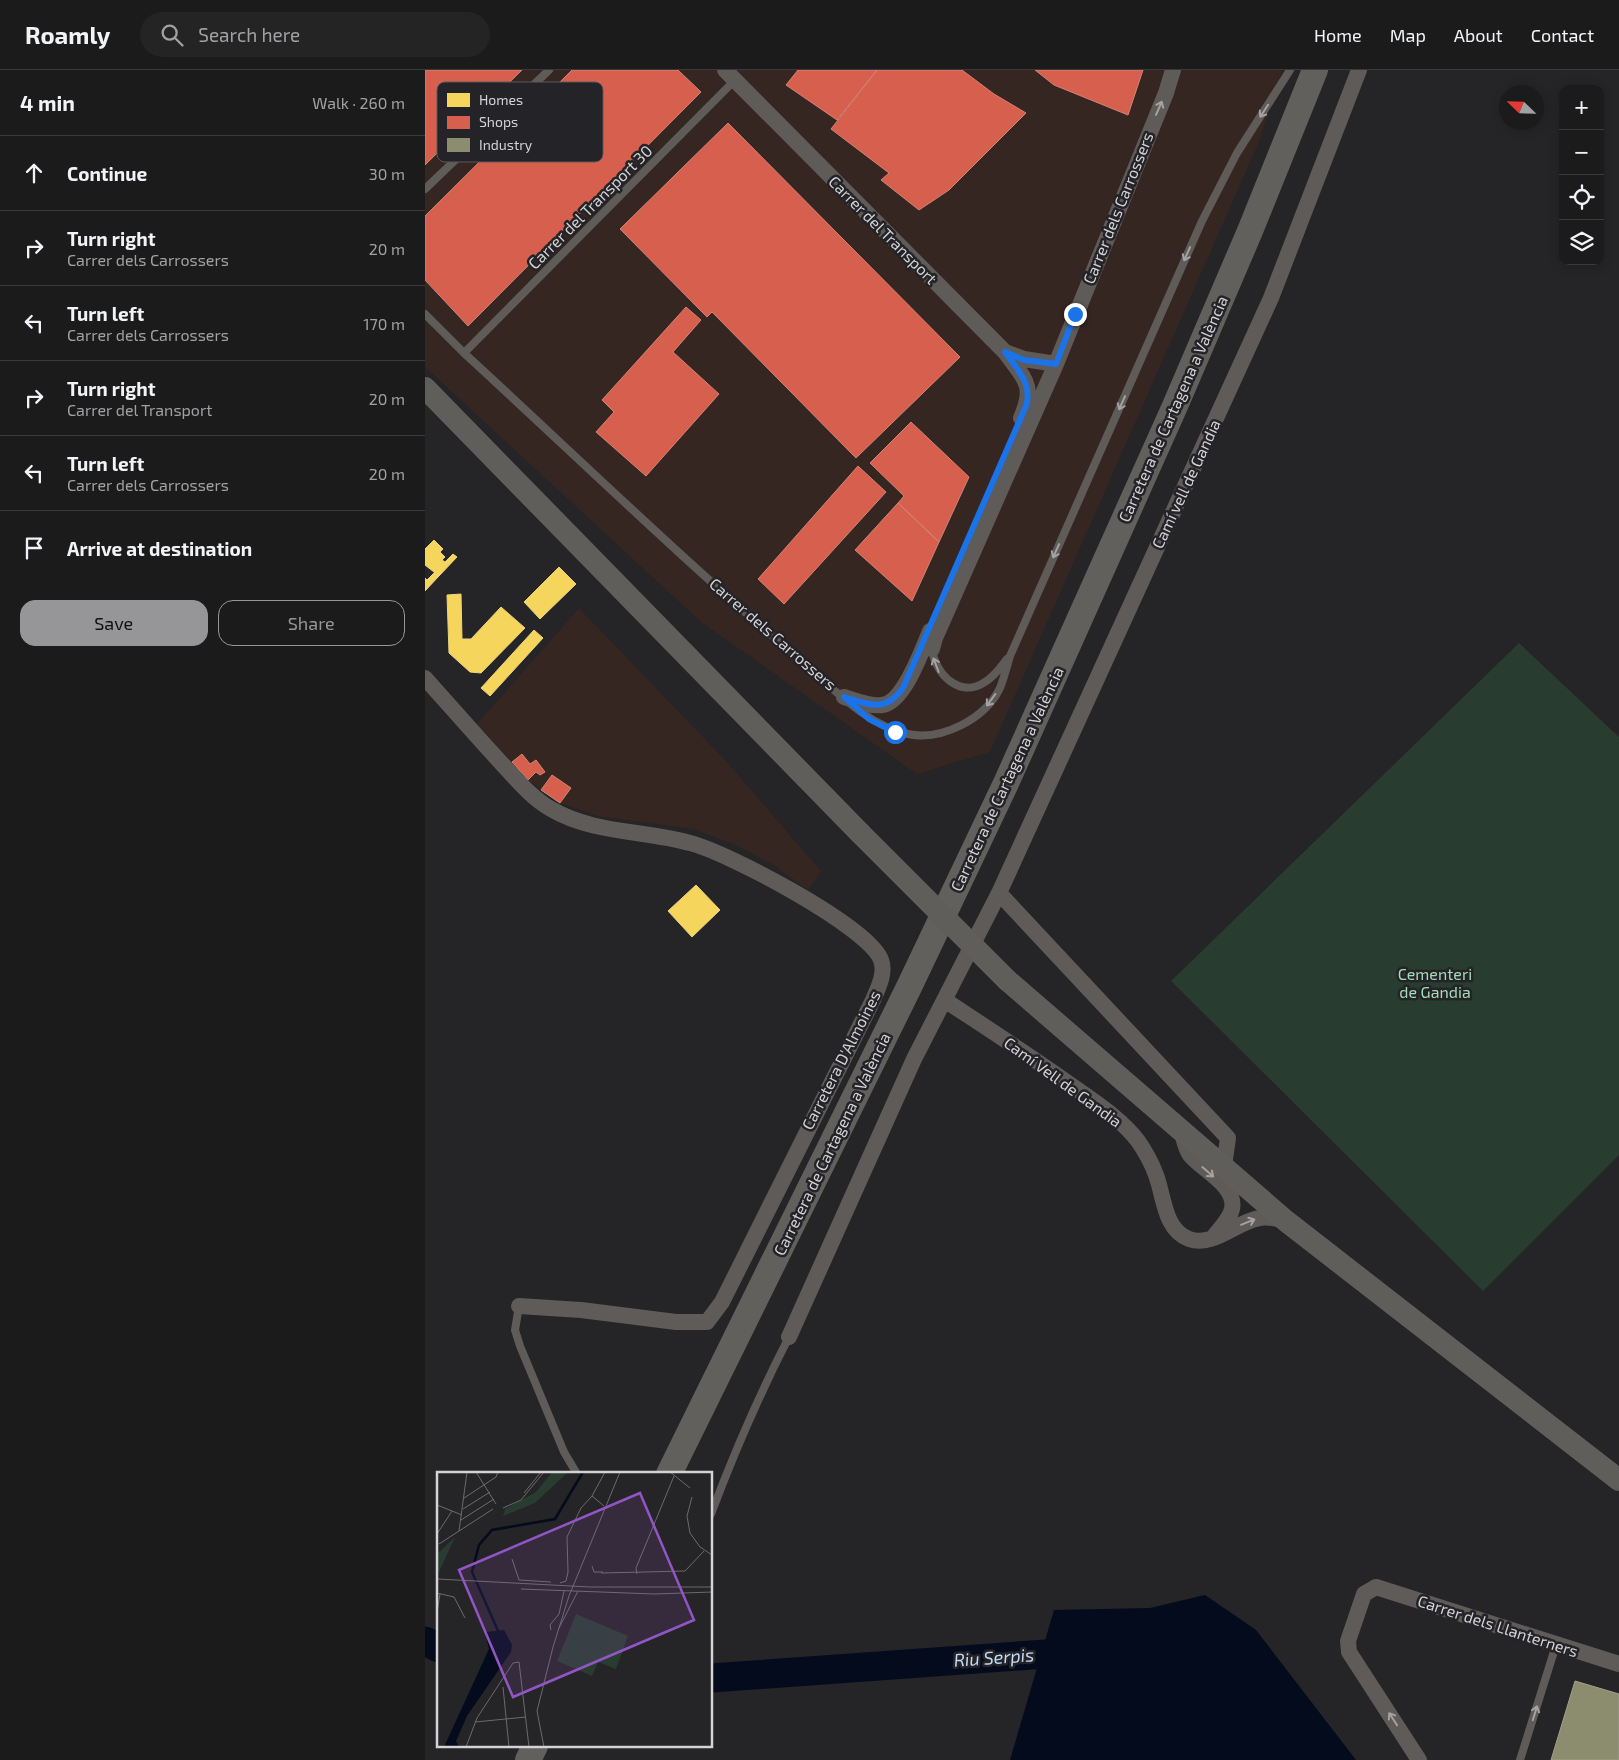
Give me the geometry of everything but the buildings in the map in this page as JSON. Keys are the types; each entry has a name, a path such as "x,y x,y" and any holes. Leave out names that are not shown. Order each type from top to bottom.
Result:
{"highway":[{"name":"Carretera de Cartagena a València","path":"670,1472 911,986 1011,772 1175,406 1250,231 1315,70"},
{"path":"528,1760 534,1748"}],"main road":[{"path":"425,388 860,833 1007,980 1286,1221 1619,1480"}],"street":[{"name":"Carrer dels Carrossers","path":"932,649 935,638 963,579 1056,364 1166,93 1173,70"},
{"name":"Camí vell de Gandia","path":"789,1337 914,1059 999,893 1271,298 1359,70"},
{"name":"Carrer del Transport","path":"730,75 1005,352 1024,360 1056,364"},
{"name":"Carrer dels Carrossers","path":"844,697 883,705 894,701 903,688 923,646 1029,396 1027,383 1005,352"},
{"name":"Carretera D'Almoines","path":"425,678 521,784 551,809 592,825 691,843 733,858 814,905 863,937 877,951 882,962 882,978 873,1000 722,1302 707,1322 698,1324 581,1310 519,1306"},
{"path":"999,893 1228,1138 1224,1166"},
{"name":"Camí Vell de Gandia","path":"945,1001 1046,1067 1115,1117 1130,1131 1145,1152 1156,1174 1172,1226 1181,1235 1191,1240 1212,1238 1261,1217 1286,1221"},
{"path":"1182,1133 1189,1154 1225,1187 1232,1204 1230,1216 1212,1238"},
{"name":"Carrer dels Llanterners","path":"1419,1760 1349,1652 1348,1641 1364,1594 1376,1587 1619,1664"}],"lane":[{"path":"536,82 549,70"},
{"path":"844,697 869,719 895,732 923,735 946,731 970,721 989,704 1000,688 1010,656 1202,221 1237,153 1290,70"},
{"name":"Carrer del Transport 30","path":"464,353 730,75"},
{"path":"425,189 453,162"},
{"name":"Carrer dels Carrossers","path":"427,317 757,622 844,697"},
{"path":"932,649 934,662 940,673 952,682 971,687 987,682 1010,656"},
{"path":"519,1306 515,1330 520,1346 564,1452 576,1472"},
{"path":"713,1508 724,1477 756,1402 789,1337"},
{"path":"1520,1760 1556,1644"}],"shaded area":[{"path":"425,70 1282,70 1259,142 990,752 917,774 701,622 425,367"},
{"path":"579,608 727,762 821,871 808,890 772,864 736,845 693,829 598,816 560,803 528,780 477,724"}],"green space":[{"name":"Cementeri de Gandia","path":"1519,643 1619,737 1619,1155 1483,1291 1171,981"}],"water":[{"path":"1205,1595 1256,1630 1356,1760 1010,1760 1054,1610 1150,1608"}],"waterway":[{"name":"Riu Serpis","path":"425,1641 437,1647"},
{"name":"Riu Serpis","path":"713,1678 1046,1654 1079,1658"}],"route":[{"path":"895,732 869,719 844,697 864,703 883,705 894,701 903,688 923,646 1026,406 1029,396 1027,383 1005,352 1024,360 1056,364 1075,314"}]}
